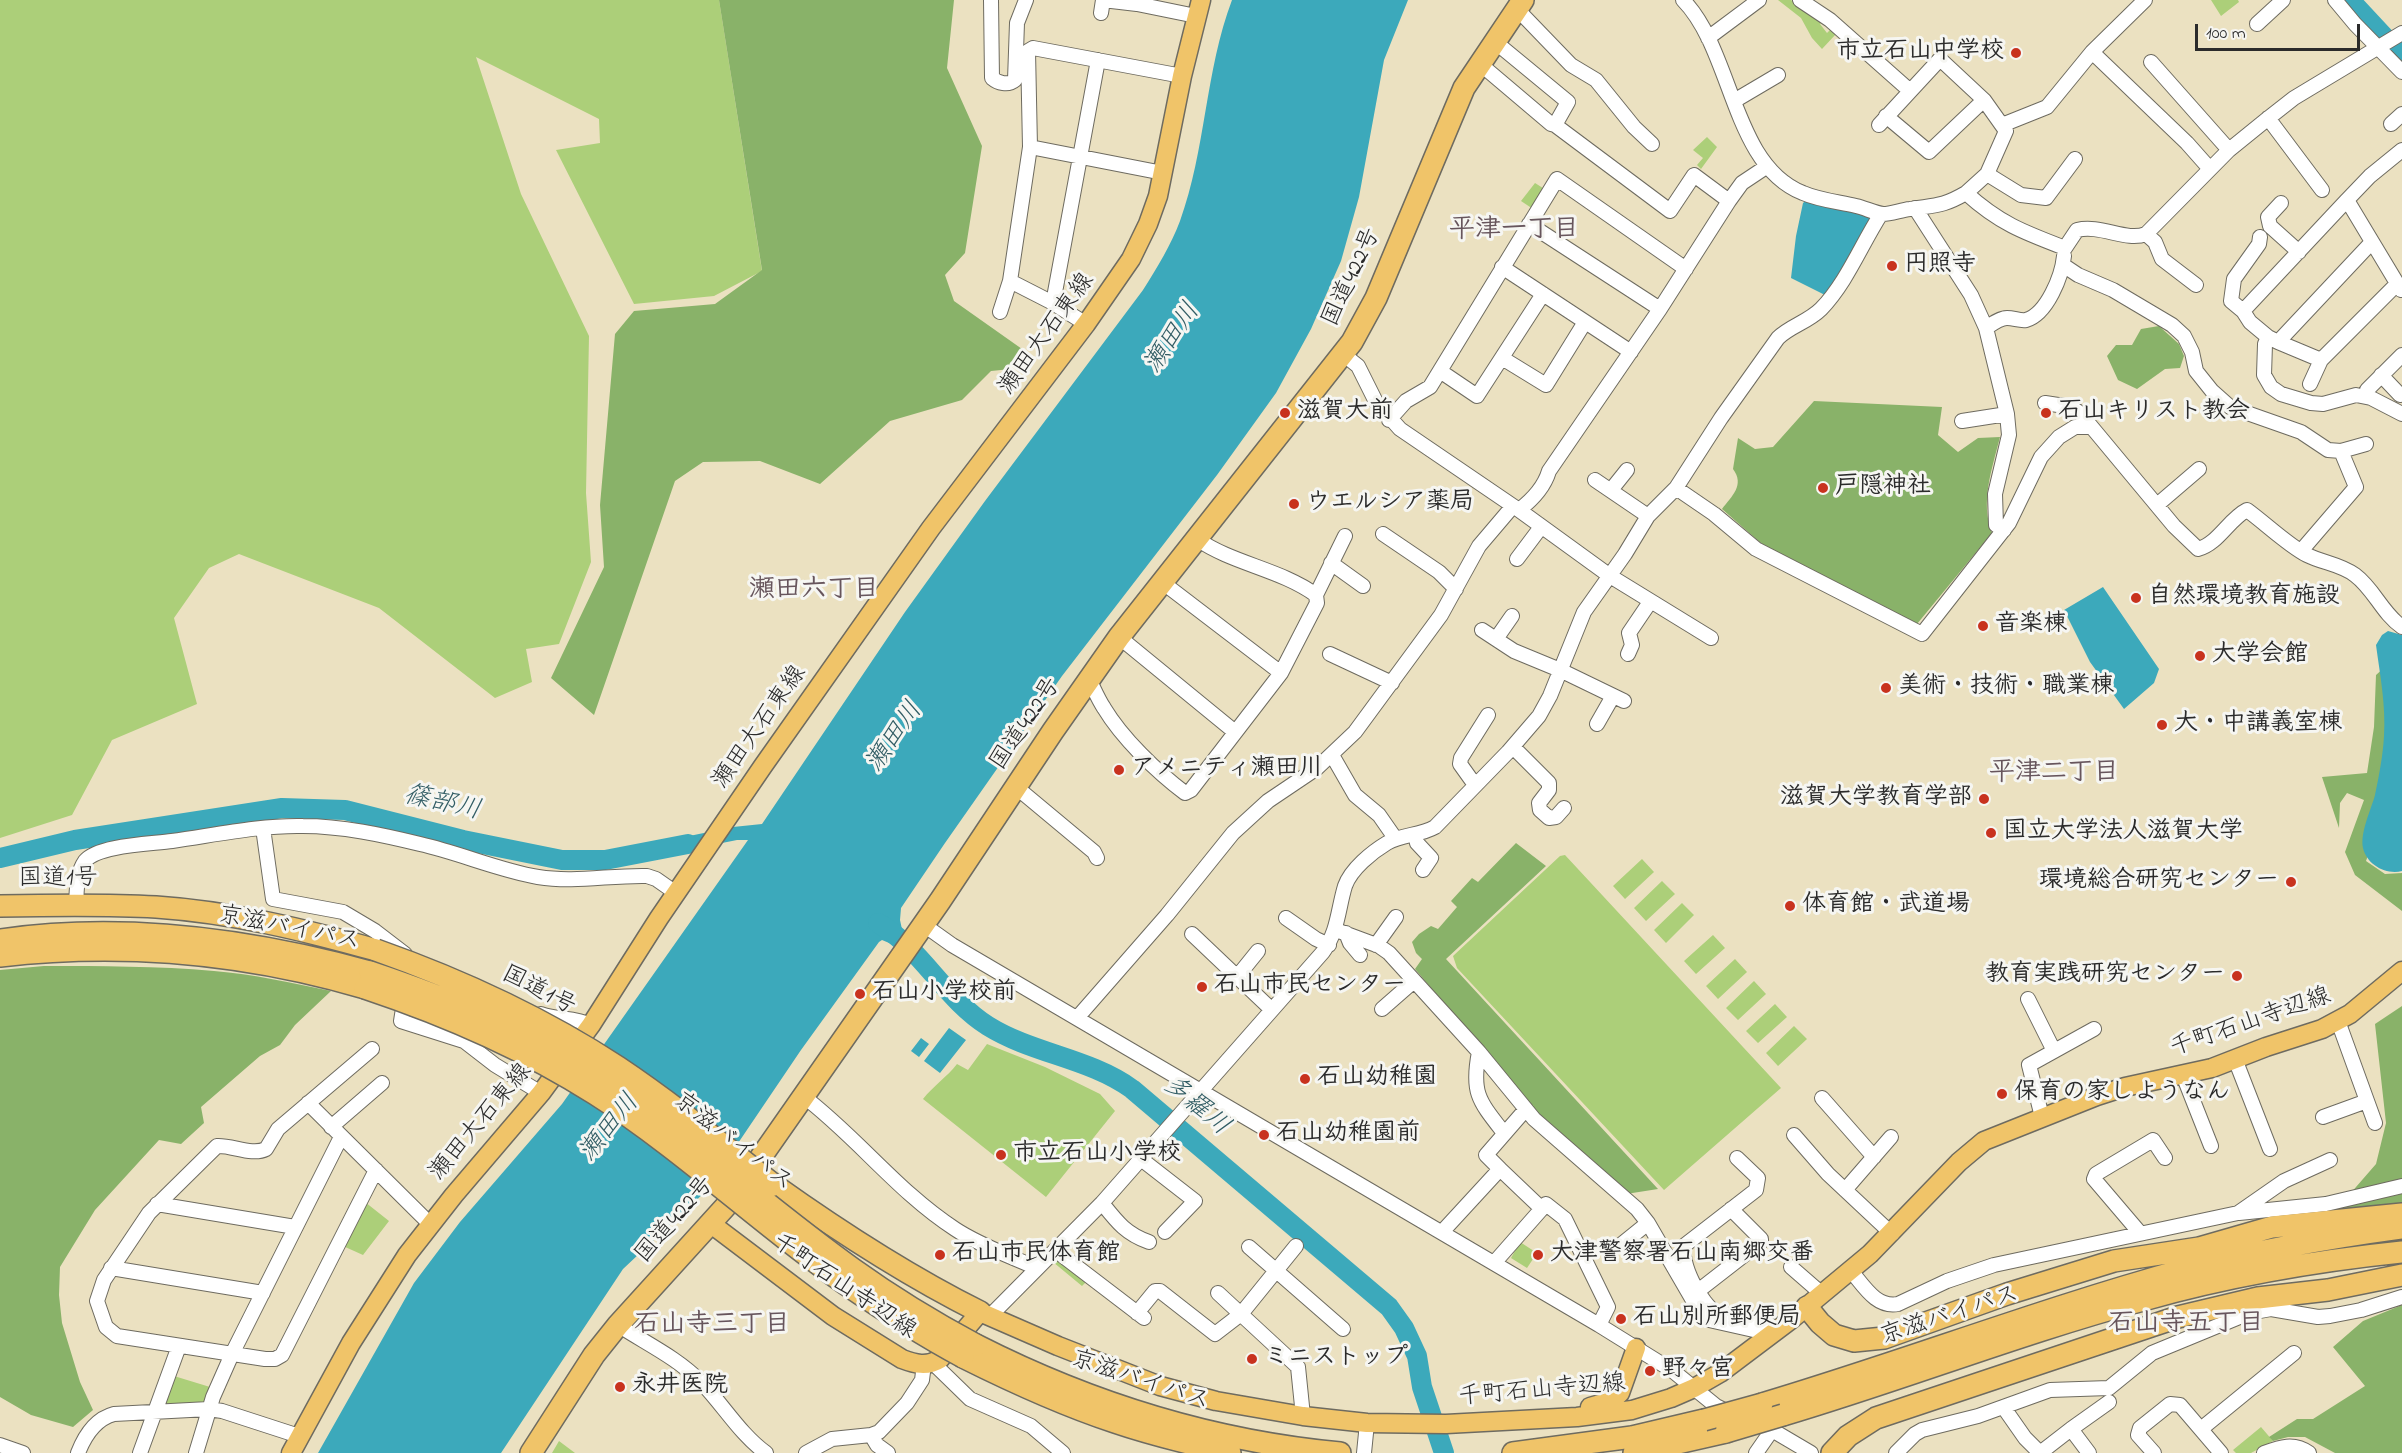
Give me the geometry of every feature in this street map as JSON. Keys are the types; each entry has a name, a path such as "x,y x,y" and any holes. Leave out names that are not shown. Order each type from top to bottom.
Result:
{"highway":[{"name":"国道422号","path":"531,1453 574,1383 618,1325 726,1206 919,932 1119,637 1357,335 1371,309 1453,112 1479,63 1520,4"},
{"name":"国道1号","path":"0,906 157,907 231,916 299,930 376,950 476,989 571,1038 652,1091 774,1185 845,1234 918,1279 985,1314"},
{"name":"京滋バイパス","path":"0,940 104,933 221,940 285,951 368,980 477,1011 591,1071 697,1147 860,1274 916,1311 970,1351 1053,1399 1114,1422 1178,1441 1230,1453"},
{"name":"京滋バイパス","path":"0,956 68,950 170,952 368,980"},
{"path":"1814,1301 1820,1323 1834,1335 1854,1341 1884,1338 2007,1294 2114,1261 2199,1248 2272,1227 2402,1214"},
{"name":"京滋バイパス","path":"1513,1453 1632,1437 1704,1420 1762,1404 2184,1270 2312,1242 2402,1228"},
{"name":"京滋バイパス","path":"1635,1453 1726,1432 1778,1423 2079,1319 2154,1297 2291,1267 2402,1252"},
{"path":"1832,1453 1848,1436 1876,1418 2178,1317 2258,1298 2328,1290 2402,1275"},
{"name":"京滋バイパス","path":"970,1351 1015,1365 1071,1389 1164,1420 1248,1440 1340,1453"}],"main road":[{"name":"瀬田大石東線","path":"291,1453 357,1333 402,1263 430,1224 541,1093 591,1025 701,856 931,528 1121,276 1141,240 1158,196 1182,76 1199,8"},
{"name":"千町石山寺辺線","path":"710,1223 833,1316 902,1359 913,1363 929,1364 940,1359 985,1314 1058,1346 1160,1386 1216,1401 1303,1416 1366,1423 1446,1424 1547,1419 1632,1410 1694,1388 1720,1373 1772,1334 1851,1271 1892,1234 1971,1150 2000,1134 2125,1087 2212,1068 2338,1021 2365,1004 2402,971"},
{"path":"1547,1419 1605,1403 1616,1397 1624,1385 1636,1348"}],"street":[{"path":"991,0 992,78 997,83 1010,83 1015,80 1017,23 1026,0"},
{"path":"1101,13 1103,0 1199,8"},
{"path":"1683,0 1694,12 1708,38 1755,150 1766,167 1788,186 1804,194 1869,208 1881,214 1943,205 1966,193 1987,174 2006,131 1984,100 1940,58 1883,121 1929,152 1984,100"},
{"path":"1708,38 1759,0"},
{"path":"1800,0 1830,20 1909,90"},
{"path":"2002,125 2047,107 2092,52 2145,0"},
{"path":"2257,24 2283,0"},
{"path":"2335,0 2344,12 2390,40 2402,72"},
{"path":"1520,4 1570,65 1596,80 1634,127 1652,144"},
{"path":"1986,328 2005,317 2023,321 2033,317 2052,294 2063,265 2065,248 2077,230 2089,227 2138,237 2146,234 2229,150 2268,118 2294,98 2390,40"},
{"path":"1494,41 1568,102 1555,125"},
{"path":"1000,312 1010,281 1030,147 1028,51 1033,48 1182,76"},
{"path":"2092,52 2187,143 2210,169"},
{"path":"1053,303 1098,60"},
{"path":"2151,62 2229,150"},
{"path":"1479,63 1555,125 1620,183 1670,211 1694,175 1729,201"},
{"path":"1734,101 1778,75"},
{"path":"2391,124 2402,114"},
{"path":"2268,118 2322,190"},
{"path":"1030,147 1163,173"},
{"path":"2243,311 2370,176 2402,150"},
{"path":"1987,174 2021,195 2046,198 2075,159"},
{"path":"1077,1018 1167,915 1233,833 1268,801 1317,768 1355,732 1434,625 1479,546 1516,508 1532,500 1546,480 1549,471 1660,309 1729,201 1743,183 1766,167"},
{"path":"1389,420 1406,401 1430,387 1557,178 1686,269"},
{"path":"1966,193 1987,212 2013,228 2065,248"},
{"path":"2310,384 2320,360 2399,288 2347,200"},
{"path":"2281,203 2268,217 2270,226 2299,252"},
{"path":"1915,208 1971,295 1986,328 2007,414 2009,435 1995,494 1994,512 1996,525 2004,530"},
{"path":"985,1314 1037,1268 1102,1203 1340,932 1346,885 1366,859 1395,838 1415,835 1435,827 1513,747 1539,716 1584,612 1648,516 1676,488 1721,418 1779,338 1821,309 1842,282 1881,214"},
{"path":"1529,224 1660,309"},
{"path":"2146,234 2155,242 2162,259 2196,285"},
{"path":"2260,237 2259,244 2235,279 2231,301 2243,311 2250,322 2273,340 2320,360"},
{"path":"2372,242 2273,340 2265,344 2264,375 2271,387 2281,394 2311,403 2323,404 2356,395 2371,398 2402,414"},
{"path":"2063,265 2078,275 2113,290 2172,326 2184,336 2192,352 2196,371 2212,391 2230,406 2301,432 2328,450 2341,451 2366,444"},
{"path":"1502,267 1631,352"},
{"path":"1010,281 1053,303 1086,324"},
{"path":"1440,371 1477,396 1543,294"},
{"path":"1502,358 1545,385 1585,322"},
{"path":"1343,354 1358,366 1376,402 1389,420 1412,438 1516,508 1610,576 1711,638"},
{"path":"2367,390 2402,355"},
{"path":"2381,375 2400,394"},
{"path":"2045,404 2072,407 2080,413 2174,526 2198,549 2206,547 2237,515 2247,510 2307,555 2343,567 2358,577 2379,600 2385,612 2402,627"},
{"path":"1962,421 2007,414"},
{"path":"1676,488 1714,514 1756,549 1922,634 2009,523 2041,457 2060,437 2075,427 2091,427"},
{"path":"2301,550 2356,487 2341,451"},
{"path":"2157,505 2199,469"},
{"path":"1611,490 1627,470"},
{"path":"1596,480 1648,516"},
{"path":"1517,559 1541,527"},
{"path":"1383,534 1439,572 1456,589"},
{"path":"1089,679 1104,709 1118,727 1172,784 1185,793 1191,790 1281,673 1317,603 1316,595 1345,536"},
{"path":"1197,539 1223,554 1284,577 1316,595"},
{"path":"1331,563 1363,586"},
{"path":"1162,582 1281,673"},
{"path":"1628,654 1632,645 1629,633 1650,602"},
{"path":"1496,639 1512,616"},
{"path":"1482,630 1514,651 1560,670 1618,699 1597,724"},
{"path":"1119,637 1235,732"},
{"path":"1330,654 1392,682"},
{"path":"1475,785 1460,764 1461,758 1488,715"},
{"path":"1513,747 1549,783 1549,790 1539,803 1540,810 1549,818 1556,817 1564,808"},
{"path":"1332,755 1355,795 1379,815 1395,838"},
{"path":"1016,787 1094,852 1097,858"},
{"path":"76,905 80,873 86,861 96,853 263,828 304,826 420,843 518,873 540,877 583,880 647,876 656,879 676,893"},
{"path":"263,828 273,899 343,912 375,931 399,952 481,984 538,1013 557,1019 579,1019 591,1025"},
{"path":"1415,835 1417,843 1431,858 1423,870"},
{"path":"1376,945 1396,917"},
{"path":"1286,918 1316,939 1329,945"},
{"path":"919,932 952,945 1599,1325 1673,1371 1726,1412 1778,1423 1811,1453"},
{"path":"1340,932 1376,945 1389,953 1479,1052 1534,1119 1637,1209 1648,1223 1702,1316 1709,1320 1772,1334"},
{"path":"1340,932 1360,955"},
{"path":"1192,934 1272,1010"},
{"path":"1237,977 1258,951"},
{"path":"417,959 401,1011 401,1021 464,1041 495,1065 541,1093"},
{"path":"1382,1009 1414,981"},
{"path":"2028,999 2054,1051"},
{"path":"2338,1021 2375,1123"},
{"path":"2042,1117 2029,1065 2094,1029"},
{"path":"372,1049 278,1129 266,1149 262,1151 226,1145 217,1146 157,1204 135,1231 97,1294 106,1327 117,1336 179,1346 265,1359 275,1359 282,1355 376,1170"},
{"path":"1479,1052 1475,1077 1477,1090 1482,1105 1504,1133"},
{"path":"2235,1059 2270,1149"},
{"path":"2183,1076 2211,1146"},
{"path":"196,1453 208,1409 232,1354 295,1227 336,1132 382,1083"},
{"path":"804,1096 827,1114 897,1183 955,1229 1037,1268"},
{"path":"1822,1098 1874,1157"},
{"path":"2323,1117 2367,1101"},
{"path":"308,1103 430,1224"},
{"path":"1526,1109 1486,1155 1542,1209"},
{"path":"1794,1135 1845,1190 1892,1234"},
{"path":"1845,1190 1891,1137"},
{"path":"2140,1233 2094,1179 2096,1174 2153,1140 2165,1158"},
{"path":"1737,1158 1758,1178 1756,1190 1685,1245 1682,1251 1704,1303 1717,1313 1765,1321 1772,1334"},
{"path":"1141,1159 1195,1201 1165,1232"},
{"path":"2238,1213 2284,1181 2330,1160"},
{"path":"1442,1232 1500,1169"},
{"path":"1851,1271 1876,1299 1890,1305 1898,1304 1947,1281 1994,1265 2238,1213 2326,1204 2402,1185"},
{"path":"1102,1203 1118,1223 1134,1237 1149,1242"},
{"path":"157,1204 295,1227"},
{"path":"1494,1263 1546,1204 1565,1219 1608,1307 1599,1325"},
{"path":"1698,1291 1761,1242 1761,1239 1731,1209"},
{"path":"1622,1244 1648,1223"},
{"path":"1055,1250 1140,1315 1155,1291 1160,1291 1215,1334 1241,1314 1296,1246"},
{"path":"1249,1247 1343,1329"},
{"path":"1791,1267 1814,1301"},
{"path":"111,1268 263,1293"},
{"path":"1218,1293 1298,1367 1303,1416"},
{"path":"1896,1453 1922,1430 2004,1408 2050,1390 2109,1388 2152,1353 2249,1313 2271,1309 2318,1317 2330,1316 2361,1310 2402,1297"},
{"path":"618,1325 679,1362 728,1411 739,1429 766,1453"},
{"path":"140,1453 179,1346"},
{"path":"2201,1430 2294,1353"},
{"path":"806,1453 832,1439 879,1432 907,1403 929,1364 970,1399 1031,1426 1063,1453"},
{"path":"2004,1408 2025,1438 2040,1453 2109,1402"},
{"path":"2154,1453 2138,1435 2140,1428 2170,1404 2180,1405 2221,1453"},
{"path":"78,1453 90,1430 107,1416 156,1411 208,1409 222,1411 299,1436"},
{"path":"1364,1453 1366,1423"},
{"path":"1756,1453 1778,1423"},
{"path":"2071,1429 2089,1453"},
{"path":"871,1435 877,1444 888,1453"},
{"path":"0,1445 23,1453"},
{"path":"2264,1453 2291,1446 2300,1447 2309,1453"}],"green space":[{"path":"0,0 719,0 762,271 714,296 634,304 556,150 600,143 599,119 476,57 521,194 589,336 586,493 591,562 559,644 526,649 532,682 495,698 379,608 239,554 209,568 174,618 197,704 112,740 72,815 0,838"},
{"path":"719,0 954,0 947,68 982,146 965,253 945,275 954,301 1022,349 1011,369 991,371 962,400 890,421 820,484 760,461 703,462 675,481 594,715 551,678 604,567 600,505 615,334 634,311 715,304 762,270"},
{"path":"1778,0 1791,0 1822,22 1820,24 1827,33 1831,29 1836,34 1822,49 1812,38 1801,18"},
{"path":"2211,0 2238,0 2239,2 2221,16"},
{"path":"1707,137 1717,147 1701,169 1697,165 1703,158 1693,150"},
{"path":"1535,183 1546,190 1533,209 1521,201"},
{"path":"2159,326 2179,344 2184,356 2180,368 2165,369 2137,389 2118,380 2107,356 2116,345 2132,345 2141,329"},
{"path":"1814,401 1942,407 1938,435 1958,452 1978,438 2000,437 1987,497 1992,533 1917,624 1763,545 1722,509 1736,490 1738,480 1733,469 1738,438 1755,449 1773,447"},
{"path":"2386,666 2391,731 2379,824 2366,861 2385,874 2402,873 2402,911 2355,875 2345,852 2364,800 2347,793 2340,803 2339,828 2322,777 2367,773 2374,727 2376,675"},
{"path":"1516,843 1546,866 1446,959 1658,1189 1626,1194 1540,1117 1415,969 1422,959 1416,953 1412,942 1431,926 1438,929 1457,907 1451,901 1472,878 1478,882"},
{"path":"1565,855 1781,1088 1664,1190 1457,968 1453,956 1560,856"},
{"path":"1642,859 1654,872 1625,899 1613,886"},
{"path":"1662,881 1675,894 1646,921 1634,908"},
{"path":"1682,903 1694,915 1666,943 1654,930"},
{"path":"1713,935 1725,948 1696,974 1684,961"},
{"path":"1735,959 1747,972 1718,999 1706,986"},
{"path":"44,966 150,967 214,971 331,991 295,1025 280,1045 260,1056 201,1107 204,1123 181,1144 159,1140 95,1210 60,1267 59,1295 62,1323 80,1382 93,1410 73,1427 31,1415 0,1397 0,970"},
{"path":"1754,981 1766,994 1738,1020 1726,1008"},
{"path":"1775,1004 1787,1017 1758,1043 1746,1031"},
{"path":"2402,1006 2402,1204 2336,1210 2376,1164 2386,1123 2375,1024"},
{"path":"1794,1026 1807,1039 1778,1066 1766,1053"},
{"path":"987,1044 1045,1067 1100,1094 1115,1111 1046,1197 923,1099 957,1064 968,1070"},
{"path":"365,1202 389,1221 363,1255 343,1246"},
{"path":"1520,1242 1537,1253 1527,1268 1511,1258"},
{"path":"1057,1258 1090,1278 1082,1286 1053,1262"},
{"path":"2402,1305 2402,1453 2335,1453 2305,1437 2288,1437 2273,1441 2269,1437 2297,1419 2313,1419 2365,1386 2333,1347 2363,1321"},
{"path":"174,1376 210,1387 204,1402 167,1404 165,1400"},
{"path":"2261,1427 2273,1441 2251,1453 2236,1453 2233,1450"},
{"path":"559,1441 575,1453 552,1453"}],"water":[{"name":"瀬田川","path":"1232,0 1408,0 1384,60 1359,197 1341,261 1311,329 1276,393 1217,475 1062,676 945,843 901,908 900,920 903,934 894,945 882,940 879,942 801,1050 705,1192 623,1269 501,1453 318,1453 414,1283 460,1222 562,1104 748,840 737,840 662,855 660,842 733,827 762,824 905,612 1143,290 1172,239 1189,194 1216,54"},
{"path":"1808,199 1868,213 1871,219 1837,280 1825,295 1791,278 1803,203"},
{"path":"2103,587 2159,669 2154,683 2124,709 2090,662 2064,610"},
{"path":"2388,631 2402,635 2402,871 2396,872 2384,870 2373,864 2365,854 2362,842 2364,828 2375,795 2384,736 2383,701 2376,645 2382,635"},
{"path":"949,1028 966,1040 940,1073 924,1061"},
{"path":"921,1038 929,1044 919,1057 911,1051"}],"waterway":[{"path":"2350,0 2402,56"},
{"name":"篠部川","path":"0,858 75,840 282,808 345,810 463,840 562,860 605,860 688,844"},
{"name":"多羅川","path":"878,923 907,946 959,1002 988,1026 1023,1043 1098,1070 1132,1089 1389,1307 1404,1328 1417,1356 1422,1387 1444,1453"}],"place":[{"name":"市立石山中学校","path":"2016,53"},
{"name":"円照寺","path":"1892,266"},
{"name":"滋賀大前","path":"1285,413"},
{"name":"石山キリスト教会","path":"2046,413"},
{"name":"戸隠神社","path":"1823,488"},
{"name":"ウエルシア薬局","path":"1294,504"},
{"name":"自然環境教育施設","path":"2136,598"},
{"name":"音楽棟","path":"1983,626"},
{"name":"大学会館","path":"2200,656"},
{"name":"美術・技術・職業棟","path":"1886,688"},
{"name":"大・中講義室棟","path":"2162,725"},
{"name":"アメニティ瀬田川","path":"1119,770"},
{"name":"滋賀大学教育学部","path":"1984,799"},
{"name":"国立大学法人滋賀大学","path":"1991,833"},
{"name":"環境総合研究センター","path":"2291,882"},
{"name":"体育館・武道場","path":"1790,906"},
{"name":"教育実践研究センター","path":"2237,976"},
{"name":"石山市民センター","path":"1202,987"},
{"name":"石山小学校前","path":"860,994"},
{"name":"石山幼稚園","path":"1305,1079"},
{"name":"保育の家しようなん","path":"2002,1094"},
{"name":"石山幼稚園前","path":"1264,1135"},
{"name":"市立石山小学校","path":"1001,1155"},
{"name":"石山市民体育館","path":"940,1255"},
{"name":"大津警察署石山南郷交番","path":"1538,1255"},
{"name":"石山別所郵便局","path":"1621,1319"},
{"name":"ミニストップ","path":"1252,1359"},
{"name":"野々宮","path":"1650,1371"},
{"name":"永井医院","path":"620,1387"}],"district":[{"name":"平津一丁目","path":"1514,232"},
{"name":"瀬田六丁目","path":"814,592"},
{"name":"平津二丁目","path":"2054,775"},
{"name":"石山寺五丁目","path":"2186,1326"},
{"name":"石山寺三丁目","path":"712,1327"}]}
